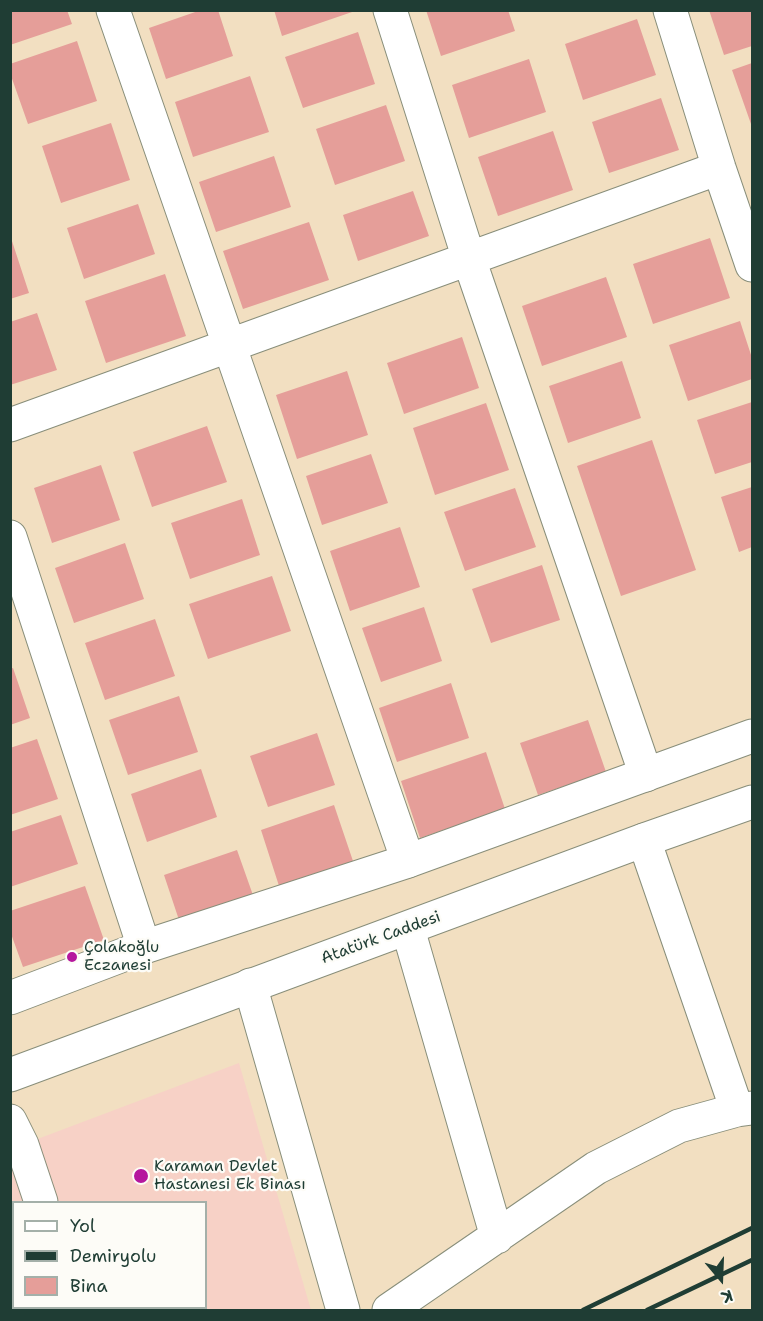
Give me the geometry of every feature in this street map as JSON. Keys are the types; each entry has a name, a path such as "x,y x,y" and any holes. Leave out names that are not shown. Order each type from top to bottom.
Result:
{"main road":[{"path":"113,10 408,861"},
{"path":"390,10 469,259 646,775"},
{"path":"670,10 719,168 753,265"},
{"path":"10,425 719,168"},
{"path":"10,537 144,947"},
{"path":"10,998 144,947 408,861 753,736"},
{"name":"Atatürk Caddesi","path":"10,1075 644,840 753,802"},
{"path":"389,1311 596,1168 679,1126 745,1109 644,840"},
{"path":"408,929 497,1237"},
{"path":"250,986 343,1311"},
{"path":"10,1121 22,1145 40,1201"}],"shaded area":[{"name":"Karaman Devlet Hastanesi Ek Binası","path":"239,1063 311,1310 11,1310 11,1149"}],"building":[{"path":"10,10 67,10 72,24 10,45"},
{"path":"201,10 218,10 233,56 166,79 149,28"},
{"path":"274,10 355,10 355,11 282,36"},
{"path":"426,10 508,10 515,31 441,56"},
{"path":"709,10 752,10 752,46 724,55"},
{"path":"637,19 656,75 583,100 565,44"},
{"path":"358,32 375,84 303,108 285,57"},
{"path":"77,41 97,101 28,124 10,73 10,64"},
{"path":"529,59 546,112 469,138 452,85"},
{"path":"752,63 752,124 751,124 732,70"},
{"path":"250,76 269,132 193,157 175,102"},
{"path":"661,98 679,150 609,173 592,122"},
{"path":"386,105 405,161 335,185 316,129"},
{"path":"111,123 130,180 61,203 42,146"},
{"path":"553,131 573,190 498,216 478,157"},
{"path":"274,156 291,207 216,232 199,182"},
{"path":"413,191 429,236 358,261 343,215"},
{"path":"138,204 155,254 84,279 67,228"},
{"path":"309,222 329,280 243,309 223,251"},
{"path":"710,238 730,298 653,324 633,264"},
{"path":"10,239 29,293 10,299"},
{"path":"165,274 186,336 106,363 85,301"},
{"path":"606,277 627,337 542,366 522,306"},
{"path":"37,313 57,370 10,385 10,322"},
{"path":"740,321 752,358 752,379 688,401 669,345"},
{"path":"462,337 479,388 404,414 387,363"},
{"path":"622,361 641,418 568,443 549,386"},
{"path":"347,371 368,435 297,459 276,395"},
{"path":"752,402 752,462 715,474 697,420"},
{"path":"486,403 509,470 435,495 413,428"},
{"path":"207,426 227,482 152,507 133,452"},
{"path":"652,440 696,570 621,596 577,466"},
{"path":"371,454 388,503 322,525 306,476"},
{"path":"101,465 120,520 52,543 34,488"},
{"path":"752,487 752,547 739,552 721,497"},
{"path":"515,488 536,547 465,571 444,512"},
{"path":"242,499 260,555 190,579 171,523"},
{"path":"400,527 420,587 350,611 330,551"},
{"path":"125,543 144,599 74,623 55,568"},
{"path":"542,565 560,620 491,643 472,589"},
{"path":"272,576 291,631 208,659 189,604"},
{"path":"424,607 442,661 381,682 362,628"},
{"path":"155,619 175,676 105,700 85,643"},
{"path":"13,668 30,718 10,725 10,669"},
{"path":"451,683 469,738 397,762 379,708"},
{"path":"179,696 198,752 128,775 109,720"},
{"path":"588,720 606,772 538,795 520,743"},
{"path":"317,733 335,785 268,807 250,756"},
{"path":"37,739 58,799 10,815 10,748"},
{"path":"486,752 505,809 420,838 401,781"},
{"path":"201,769 217,817 147,842 131,794"},
{"path":"334,805 354,864 280,889 261,830"},
{"path":"61,815 78,864 10,887 10,832"},
{"path":"237,850 254,898 180,923 164,875"},
{"path":"85,886 104,940 23,967 10,931 10,911"}],"railway":[{"path":"583,1310 752,1228"},
{"path":"647,1310 752,1260"}],"place":[{"name":"Çolakoğlu Eczanesi","path":"72,957"},
{"name":"Karaman Devlet Hastanesi Ek Binası","path":"141,1176"}]}
